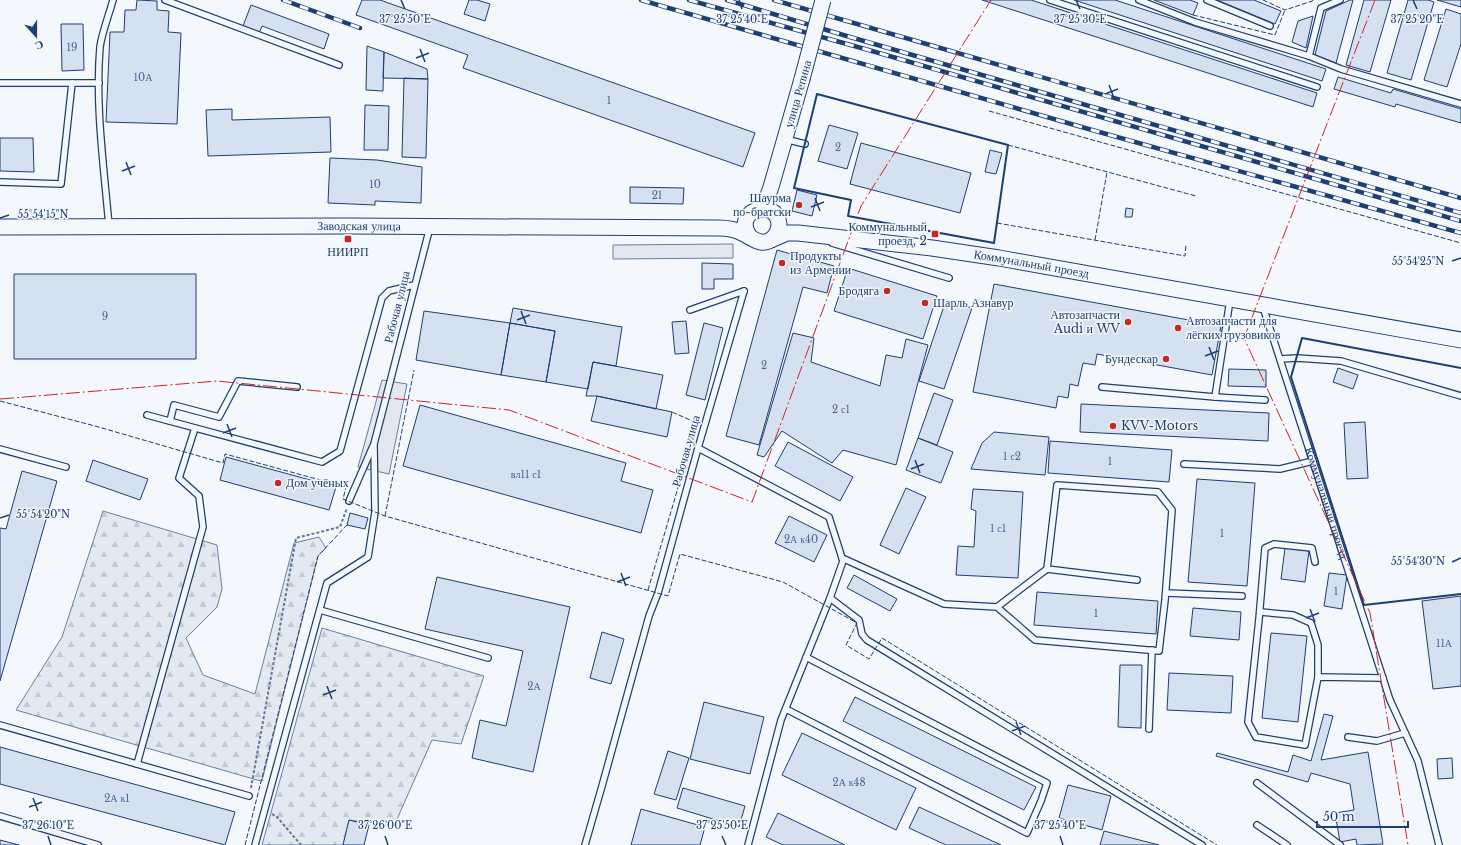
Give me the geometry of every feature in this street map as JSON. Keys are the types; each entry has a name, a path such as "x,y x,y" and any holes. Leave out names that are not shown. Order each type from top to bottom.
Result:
{"street":[{"name":"улица Репина","path":"754,212 766,201 771,187 823,0"},
{"name":"улица Репина","path":"771,187 770,200 775,215"},
{"path":"764,208 775,215 779,222 778,232 771,240 760,242 751,238 746,229 747,218 754,212 764,208"},
{"name":"Заводская улица","path":"718,228 737,224 754,212"},
{"name":"Коммунальный проезд","path":"775,215 788,229 804,234"},
{"name":"Заводская улица","path":"0,227 718,228 742,232 751,238"},
{"name":"Коммунальный проезд","path":"771,240 787,233 932,248 999,258 1461,340"}],"lane":[{"path":"109,226 100,123 100,46 113,0"},
{"path":"165,0 339,65"},
{"path":"1050,0 1317,87"},
{"path":"1139,0 1196,22 1461,104"},
{"path":"1206,0 1270,26"},
{"path":"1309,56 1321,8 1340,0"},
{"path":"0,82 100,83"},
{"path":"0,182 61,184 72,83"},
{"path":"785,139 804,144"},
{"name":"Рабочая улица","path":"255,845 327,583 368,557 375,512 374,444 430,227"},
{"path":"804,234 949,278"},
{"path":"147,415 322,462 340,451 382,298 389,291 414,285"},
{"name":"Рабочая улица","path":"585,845 649,616 658,593 698,448 744,291 690,310"},
{"path":"1215,397 1230,299"},
{"name":"Коммунальный проезд","path":"1263,305 1382,678 1390,700 1418,761 1439,845"},
{"path":"1280,359 1297,358 1341,361 1461,396"},
{"path":"170,421 174,405 219,417 238,381 297,387"},
{"path":"1102,387 1264,400"},
{"path":"137,764 203,527 199,496 179,478 195,428"},
{"path":"349,501 374,444"},
{"path":"0,448 66,467"},
{"path":"698,448 829,517 843,561 830,598 781,720 748,845"},
{"path":"1184,464 1280,469 1313,461"},
{"path":"842,558 944,604 997,607 1035,640 1159,651 1166,593 1172,510 1158,492 1057,485 1047,570"},
{"path":"1260,612 1293,615 1311,623 1318,645 1318,677 1305,745 1256,738 1248,722 1260,612 1265,548 1274,544 1312,548 1315,562"},
{"path":"997,607 1047,570 1137,580"},
{"path":"1166,593 1242,596"},
{"path":"830,598 859,620 862,634 876,647 1202,845"},
{"path":"320,610 488,658"},
{"path":"1149,729 1152,650"},
{"path":"786,709 1027,833 1047,783 806,657"},
{"path":"1318,677 1382,678"},
{"path":"0,725 249,796"},
{"path":"1348,737 1377,741 1405,733"},
{"path":"1257,783 1340,845"},
{"path":"0,816 98,845"},
{"path":"1257,825 1287,845"}],"path":[{"path":"249,796 296,538 340,527 349,501"},
{"path":"265,809 277,817 301,845"}],"green space":[{"path":"103,511 217,545 222,589 217,607 186,638 203,675 255,694 294,543 319,537 326,548 318,556 262,781 16,710 62,637"},
{"path":"322,628 484,676 461,744 432,740 394,826 349,820 343,845 262,845"}],"shaded area":[{"path":"733,244 733,258 613,259 613,245"},
{"path":"382,380 407,384 389,474 358,467"}],"building":[{"path":"137,0 157,1 157,10 169,11 168,32 181,33 177,124 106,122 110,32 124,32 125,10 136,10"},
{"path":"362,0 380,0 755,133 743,167 463,68 468,55 356,15"},
{"path":"469,0 477,0 490,4 485,21 464,14"},
{"path":"982,0 1031,0 1317,93 1313,107"},
{"path":"1074,0 1115,0 1326,69 1322,81"},
{"path":"1154,0 1190,0 1198,3 1193,15"},
{"path":"1217,0 1254,0 1281,11 1275,24"},
{"path":"1353,0 1336,63 1315,55 1326,11"},
{"path":"1364,0 1391,0 1370,72 1346,65"},
{"path":"1408,0 1428,0 1434,2 1411,80 1387,73"},
{"path":"1437,0 1461,0 1461,7"},
{"path":"251,5 329,34 324,49 262,26 259,33 243,26"},
{"path":"1446,9 1461,14 1461,44 1447,87 1424,80"},
{"path":"1313,16 1306,48 1292,42 1298,21"},
{"path":"61,24 83,24 84,70 62,71"},
{"path":"367,46 384,52 383,91 366,90"},
{"path":"384,52 427,69 428,79 383,78"},
{"path":"1338,77 1391,93 1393,89 1461,109 1461,123 1396,104 1395,107 1334,89"},
{"path":"404,78 428,79 426,158 402,157"},
{"path":"365,105 389,106 388,150 364,150"},
{"path":"232,109 232,120 330,117 331,152 208,156 206,110"},
{"path":"829,125 858,133 847,169 818,161"},
{"path":"0,138 33,138 34,172 0,171"},
{"path":"861,143 971,173 960,213 850,184"},
{"path":"990,150 1002,153 996,174 985,172"},
{"path":"330,158 377,160 422,167 421,203 375,201 375,205 328,203"},
{"path":"630,187 684,188 683,204 630,203"},
{"path":"797,190 817,195 812,216 792,211"},
{"path":"1126,208 1133,209 1132,217 1125,217"},
{"path":"777,250 834,266 827,293 803,287 759,445 726,436"},
{"path":"702,263 733,264 733,279 714,279 714,289 702,289"},
{"path":"848,268 937,296 923,339 834,311"},
{"path":"14,274 196,274 196,359 14,359"},
{"path":"994,284 1221,326 1212,375 1097,354 1095,365 1083,363 1078,386 1070,384 1068,398 1058,396 1056,408 973,392"},
{"path":"946,300 972,308 944,389 919,381"},
{"path":"513,308 622,327 616,366 593,362 588,389 546,382 555,331 510,323"},
{"path":"424,311 510,323 501,375 416,360"},
{"path":"686,321 689,353 675,354 672,322"},
{"path":"510,323 555,331 546,382 501,375"},
{"path":"704,323 723,328 705,400 686,395"},
{"path":"793,333 814,338 811,362 880,386 886,355 902,358 906,339 928,345 896,465 843,450 832,463 782,431 764,457 757,455"},
{"path":"593,362 663,375 656,409 597,396 586,396"},
{"path":"1338,368 1358,375 1353,389 1333,382"},
{"path":"1229,369 1266,370 1266,387 1228,386"},
{"path":"934,393 953,400 937,445 918,438"},
{"path":"597,396 672,412 667,437 591,421"},
{"path":"1081,404 1269,413 1268,441 1080,432"},
{"path":"420,405 626,463 621,481 653,490 641,533 403,466"},
{"path":"1365,422 1368,478 1347,479 1344,423"},
{"path":"994,432 1049,437 1045,475 971,469 982,443"},
{"path":"918,438 953,452 941,483 906,470"},
{"path":"1050,441 1172,450 1169,482 1048,473"},
{"path":"788,442 853,477 840,501 775,466"},
{"name":"Дом учёных","path":"226,457 336,487 329,510 220,480"},
{"path":"93,460 148,479 140,500 86,481"},
{"path":"22,471 57,481 0,681 0,528 6,529"},
{"path":"1197,479 1255,483 1247,586 1188,582"},
{"path":"906,488 926,497 899,554 880,545"},
{"path":"973,489 1023,492 1018,578 956,575 958,546 974,547 976,511 971,509"},
{"path":"350,513 368,518 365,529 347,525"},
{"path":"789,516 827,535 814,562 775,543"},
{"path":"1285,548 1309,551 1305,582 1281,579"},
{"path":"1329,573 1347,575 1342,609 1324,606"},
{"path":"854,575 897,599 890,611 847,588"},
{"path":"437,577 570,607 533,772 472,758 480,720 506,726 523,651 425,629"},
{"path":"1037,592 1158,601 1156,634 1034,625"},
{"path":"1461,596 1461,686 1433,689 1422,601"},
{"path":"1193,608 1241,612 1239,640 1190,636"},
{"path":"602,632 624,639 611,684 590,678"},
{"path":"1271,633 1307,636 1298,722 1262,718"},
{"path":"1120,665 1142,665 1141,728 1118,727"},
{"path":"1169,673 1233,676 1231,713 1167,710"},
{"path":"855,697 1036,787 1024,810 843,721"},
{"path":"704,702 764,717 750,774 690,759"},
{"path":"1324,714 1333,716 1321,760 1368,752 1383,844 1357,845 1356,839 1340,842 1335,813 1354,810 1350,784 1311,773 1308,782 1216,756 1217,753 1288,772 1293,755 1311,761"},
{"path":"802,733 916,788 896,830 782,775"},
{"path":"0,747 235,812 225,845 0,784"},
{"path":"668,751 689,758 676,800 654,794"},
{"path":"1452,758 1453,778 1438,779 1437,759"},
{"path":"1068,785 1111,796 1102,830 1059,818"},
{"path":"683,788 745,806 739,827 677,808"},
{"path":"919,807 1001,845 946,845 909,828"},
{"path":"641,809 705,827 700,845 631,845"},
{"path":"778,813 845,845 783,845 766,837"},
{"path":"349,820 369,825 364,845 343,845"},
{"path":"1104,831 1159,845 1100,845"},
{"path":"0,840 19,845 0,845"}],"railway":[{"path":"283,0 360,28"},
{"path":"641,0 1092,130 1461,233"},
{"path":"689,0 865,49 1461,221"},
{"path":"727,0 850,37 1461,213"},
{"path":"774,0 1461,198"}],"fence":[{"path":"1263,0 1285,10 1315,0"},
{"path":"1193,15 1275,35 1285,10"},
{"path":"989,111 1461,243"},
{"path":"1008,145 1196,196"},
{"path":"1095,240 1107,172"},
{"path":"997,223 1185,256 1186,244"},
{"path":"385,516 414,370"},
{"path":"0,401 95,426 223,463 225,454 346,487 343,499 385,516 668,596 680,554 783,582 857,623 846,645 869,659 882,638 1217,845"},
{"path":"648,590 697,423 672,412"},
{"path":"245,845 318,556 347,525"}],"wall":[{"path":"817,94 1008,145 994,243 848,216 851,200 794,188 817,94"},
{"path":"1461,368 1302,338 1291,377 1364,605 1461,594"}],"power":[{"path":"0,399 217,381 509,410 752,502 861,206 991,0"},
{"path":"1375,0 1244,338 1370,613 1408,845"}],"place":[{"name":"Шаурма по-братски","path":"799,205"},
{"name":"Коммунальный проезд, 2","path":"935,234"},
{"name":"НИИРП","path":"348,239"},
{"name":"Продукты из Армении","path":"782,263"},
{"name":"Бродяга","path":"887,291"},
{"name":"Шарль Азнавур","path":"925,303"},
{"name":"Автозапчасти Audi и WV","path":"1128,322"},
{"name":"Автозапчасти для лёгких грузовиков","path":"1178,328"},
{"name":"Бундескар","path":"1166,359"},
{"name":"KVV-Motors","path":"1113,426"},
{"name":"Дом учёных","path":"278,483"}]}
